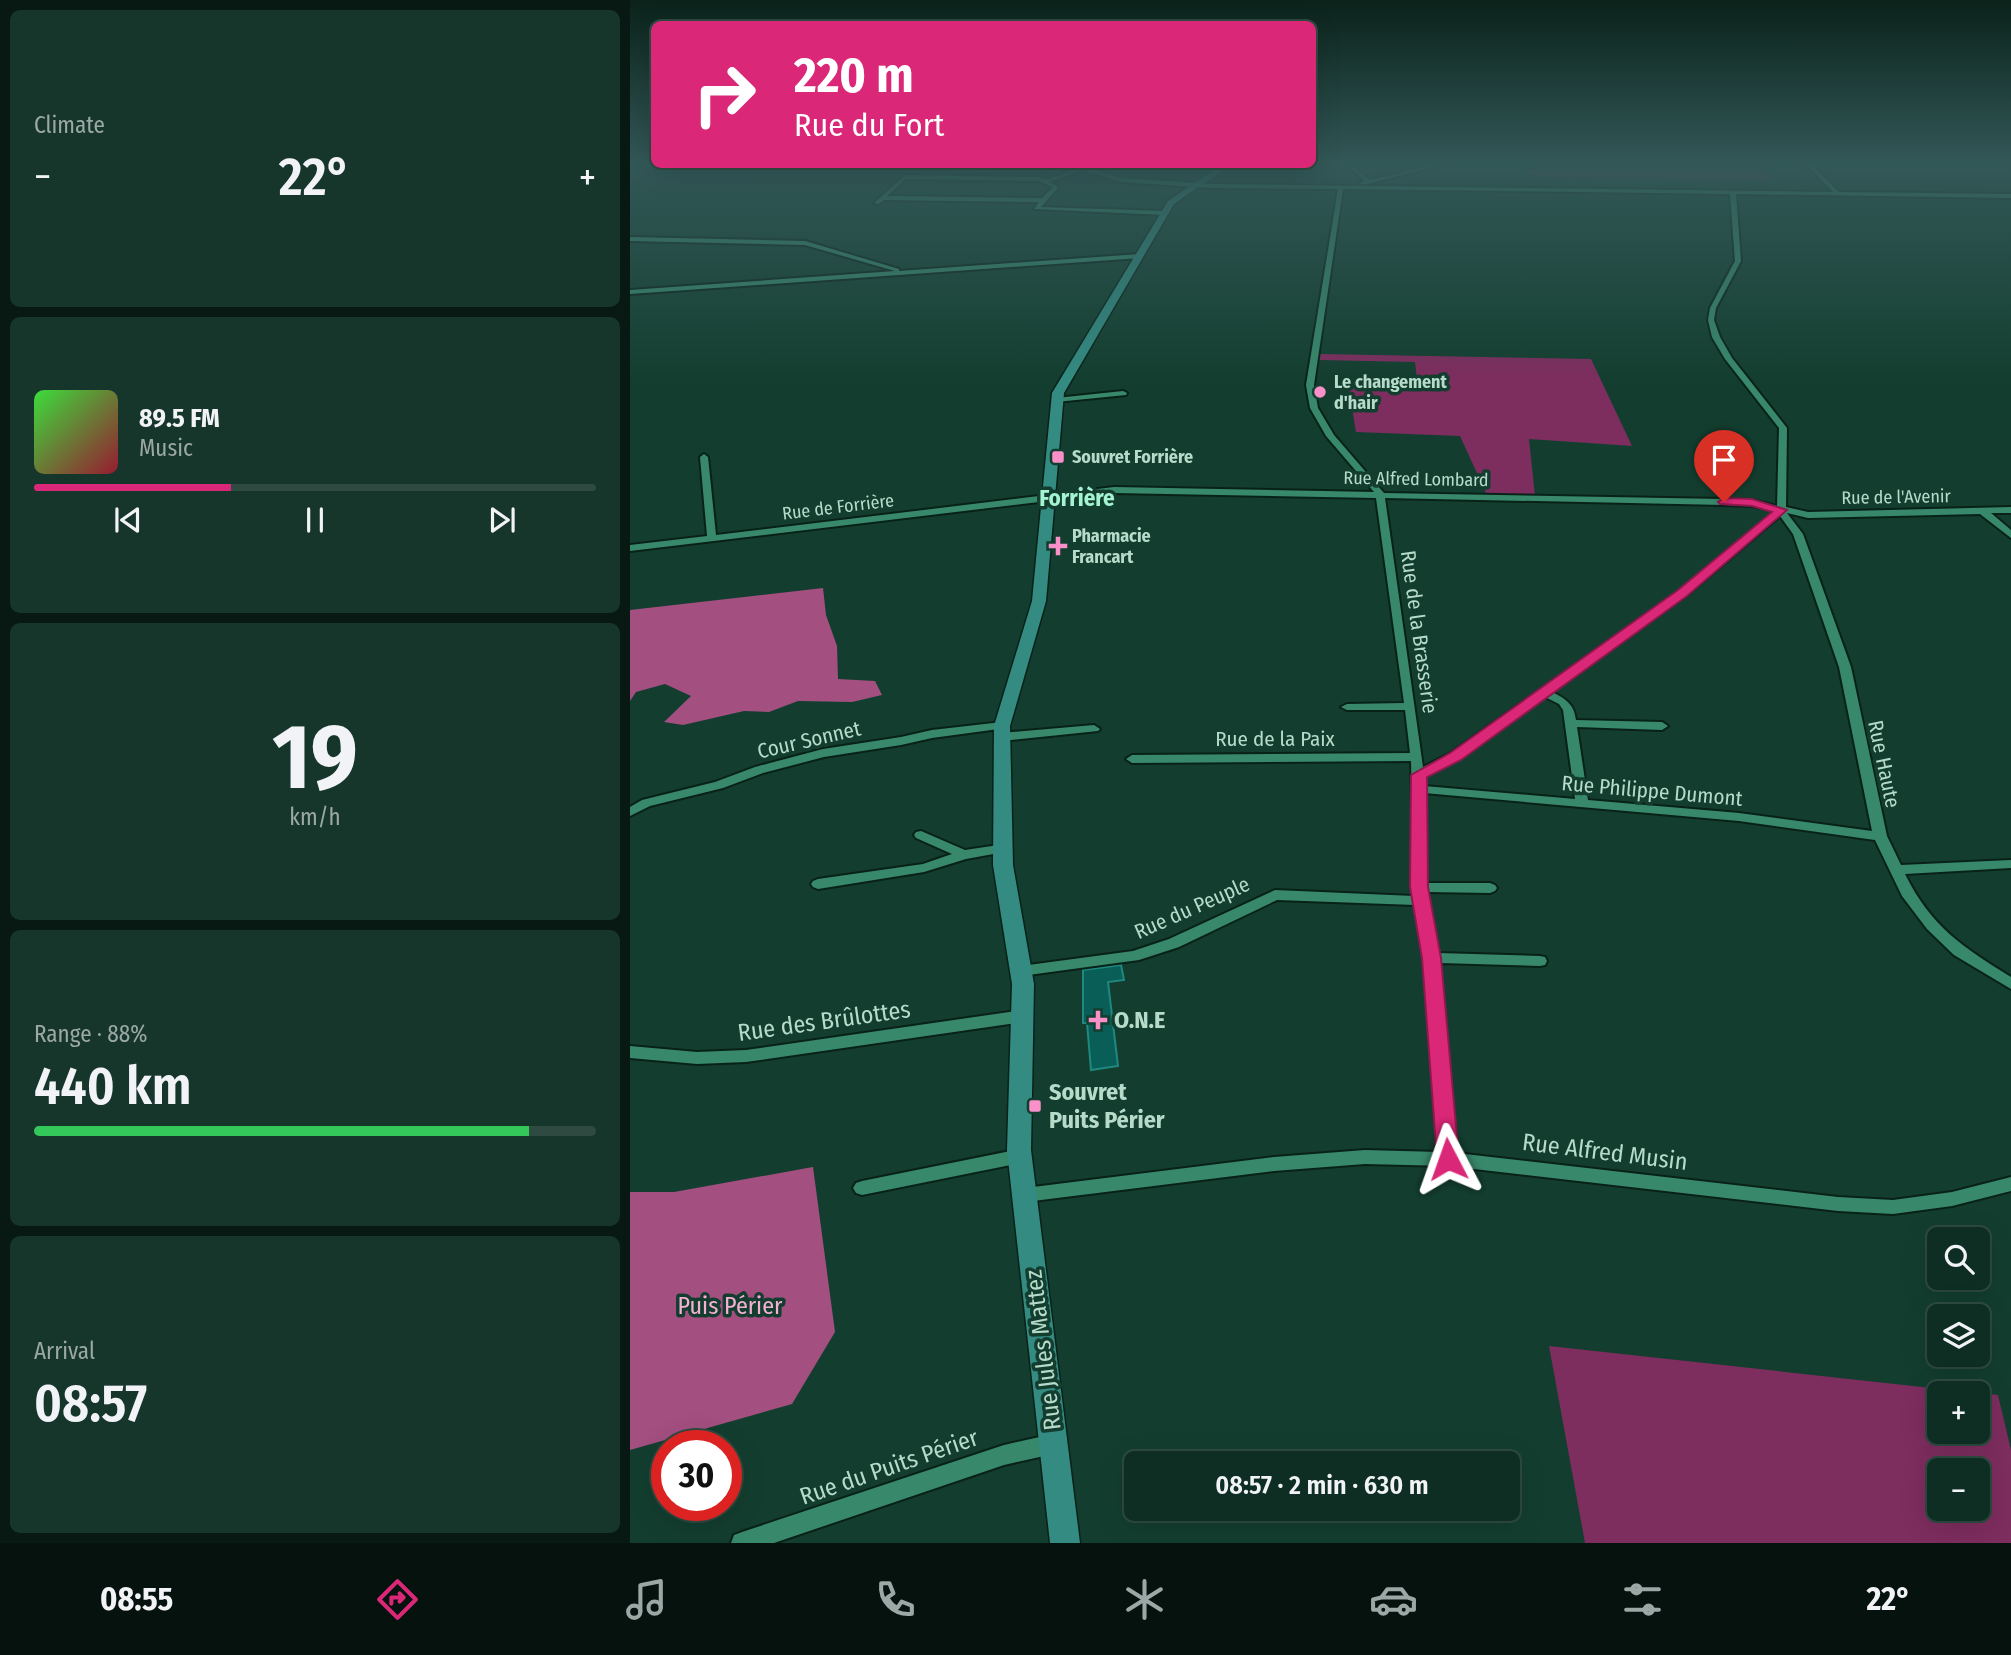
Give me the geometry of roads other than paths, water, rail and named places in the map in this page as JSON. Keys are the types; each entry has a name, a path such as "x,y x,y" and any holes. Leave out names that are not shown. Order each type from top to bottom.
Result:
{"main road":[{"path":"1056,400 1152,236"},
{"name":"Rue Jules Mattez","path":"1056,400 1039,604 1002,731 1006,885 1021,971 1023,1016 1018,1139 1065,1543"}],"street":[{"path":"1333,236 1310,385 1314,408 1330,436 1380,494"},
{"path":"1419,782 1683,593 1781,510 1783,428 1729,359 1716,337 1711,320 1718,295 1736,270 1736,236"},
{"path":"630,239 805,243 904,272"},
{"path":"630,292 1140,256"},
{"path":"1056,400 1123,393"},
{"path":"704,457 712,538"},
{"name":"Rue Alfred Lombard","path":"1049,496 1149,490 1380,494 1752,503 1781,510"},
{"name":"Rue de la Brasserie","path":"1380,494 1418,757 1420,894 1432,958 1448,1159"},
{"name":"Rue de Forrière","path":"630,548 1049,496"},
{"name":"Rue de l'Avenir","path":"1781,510 1808,514 2011,510"},
{"name":"Rue Haute","path":"1781,510 1798,534 1845,667 1880,836 1909,896 1933,926 1959,951 2011,985"},
{"path":"1983,511 2011,535"},
{"path":"1543,692 1563,702 1569,710 1582,804"},
{"path":"1346,707 1410,706"},
{"path":"1572,723 1662,726"},
{"name":"Cour Sonnet","path":"630,812 646,803 719,785 759,770 823,753 932,734 1094,729"},
{"name":"Rue de la Paix","path":"1132,759 1418,757"},
{"name":"Rue Philippe Dumont","path":"1419,782 1582,804 1739,817 1880,836"},
{"path":"922,835 964,855"},
{"path":"818,884 924,868 964,855 1005,848"},
{"path":"1897,870 2011,864"},
{"name":"Rue du Peuple","path":"1021,971 1134,956 1174,943 1275,895 1420,894 1490,888"},
{"path":"1432,958 1540,961"},
{"name":"Rue des Brûlottes","path":"630,1052 697,1058 746,1056 1023,1016"},
{"path":"862,1188 1020,1156"},
{"name":"Rue Alfred Musin","path":"1025,1195 1274,1164 1365,1157 1448,1159 1824,1203 1893,1207 1952,1199 2011,1184"},
{"name":"Rue du Puits Périer","path":"742,1543 1004,1455 1054,1444"}],"place":[{"name":"Le changement d'hair","path":"1320,392"},
{"name":"Souvret Forrière","path":"1058,457"},
{"name":"Pharmacie Francart","path":"1058,546"},
{"name":"O.N.E","path":"1098,1020"},
{"name":"Souvret Puits Périer","path":"1035,1106"}],"district":[{"name":"Forrière","path":"1077,498"}],"park label":[{"name":"Puis Périer","path":"730,1306"}]}
